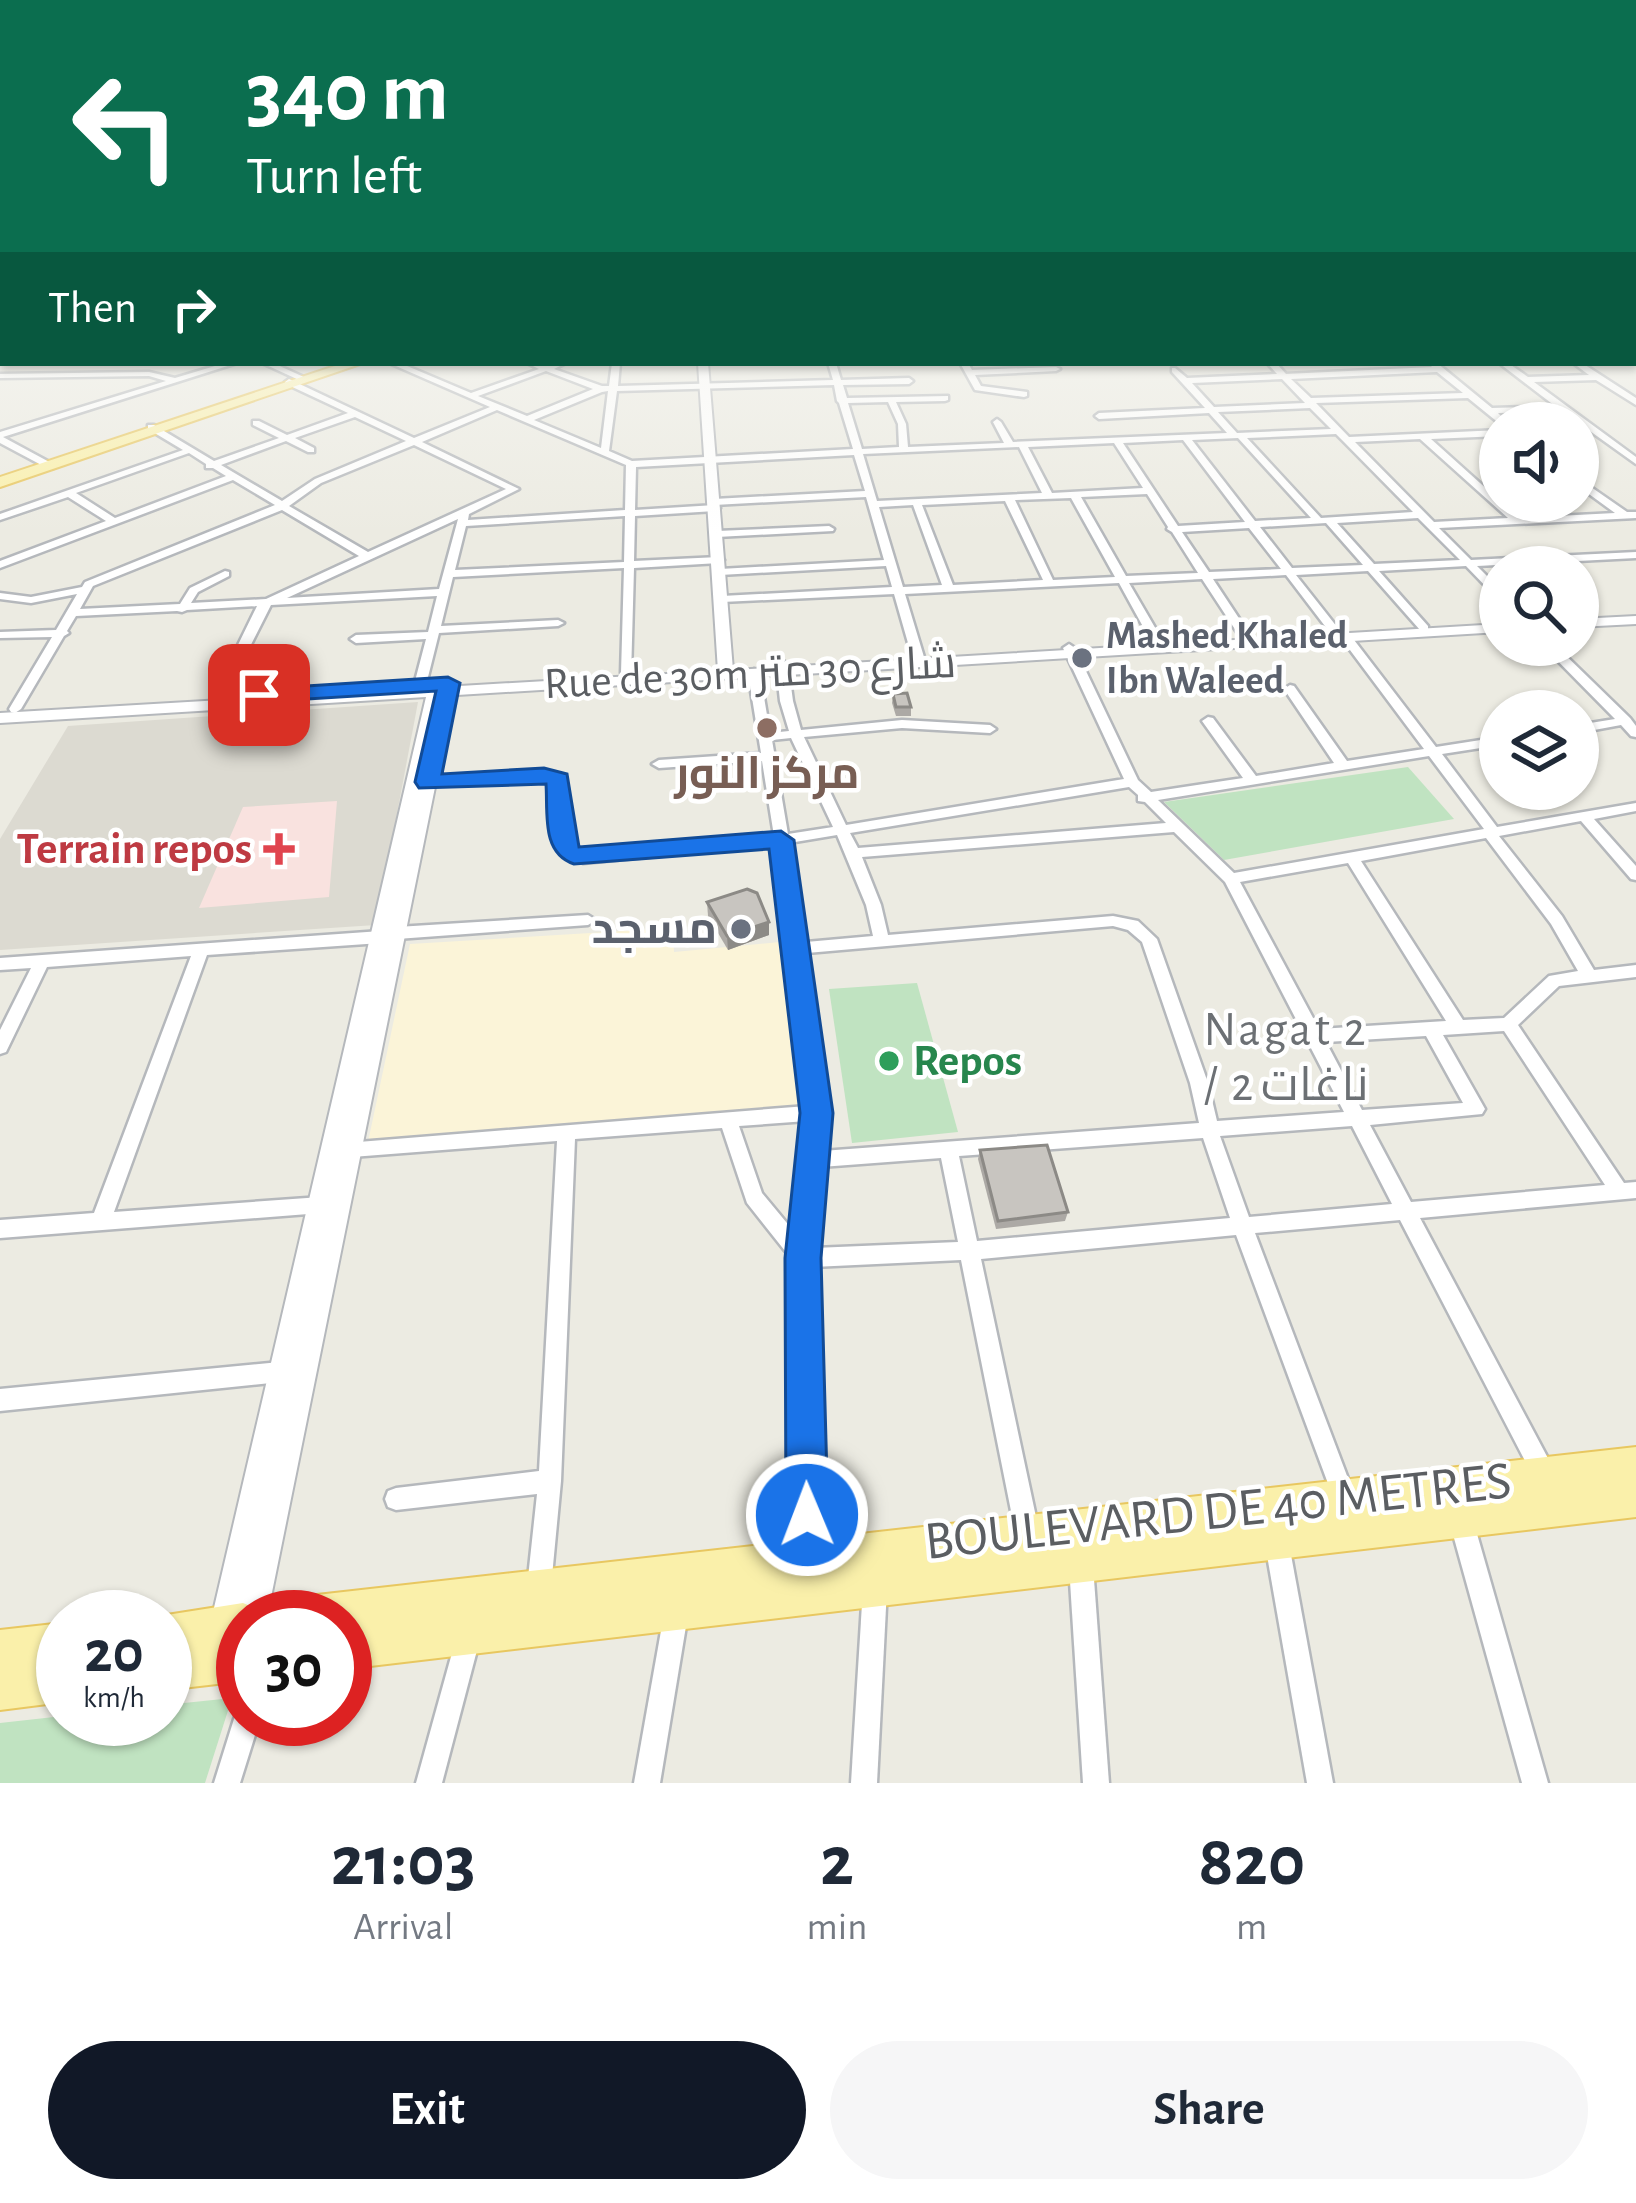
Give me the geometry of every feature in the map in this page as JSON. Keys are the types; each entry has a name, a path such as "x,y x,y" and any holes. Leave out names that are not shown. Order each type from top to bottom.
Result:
{"main road":[{"path":"0,480 343,366"},
{"name":"BOULEVARD DE 40 METRES","path":"372,1645 469,1634 681,1591 808,1558 1028,1533 1080,1545 1276,1539 1460,1502 1544,1475 1636,1465"},
{"name":"BOULEVARD DE 40 METRES","path":"372,1609 538,1590 875,1586 1344,1497 1460,1502 1636,1499"},
{"path":"0,1650 36,1646"},
{"path":"0,1690 36,1685"}],"street":[{"path":"0,438 223,366"},
{"path":"218,698 264,604 511,492 512,485 357,413 272,366"},
{"path":"401,366 606,449 632,464 1337,431"},
{"path":"539,366 601,389 909,381"},
{"path":"470,395 553,366"},
{"path":"606,449 616,366"},
{"path":"703,366 726,670"},
{"path":"833,366 918,656"},
{"path":"903,366 918,398"},
{"path":"1274,366 1479,575"},
{"path":"1357,366 1364,373"},
{"path":"1186,381 1434,366"},
{"path":"1436,366 1479,402"},
{"path":"1507,366 1557,402"},
{"path":"1582,366 1636,402"},
{"path":"1024,394 988,393 978,388 967,368 1056,369"},
{"path":"1174,370 1424,628"},
{"path":"0,376 149,374 176,381"},
{"path":"1526,380 1597,377"},
{"path":"528,418 601,389"},
{"path":"1099,416 1471,395"},
{"path":"841,401 945,398"},
{"path":"891,400 902,424 904,449"},
{"path":"0,596 31,600 82,590 102,577 282,506 317,482 498,406"},
{"path":"209,466 357,413"},
{"path":"997,422 1048,495"},
{"path":"256,423 311,450"},
{"path":"152,429 366,556"},
{"path":"1599,433 1636,461"},
{"path":"1478,434 1500,434 1462,435 1347,440 1478,434"},
{"path":"1185,436 1557,920 1588,974"},
{"path":"1423,437 1479,487"},
{"path":"0,438 46,464"},
{"path":"1116,440 1246,638"},
{"path":"0,517 185,452"},
{"path":"627,673 632,464"},
{"path":"0,566 230,478"},
{"path":"463,517 1150,491"},
{"path":"69,493 114,522"},
{"path":"1074,494 1158,643"},
{"path":"1599,495 1630,515"},
{"path":"1009,497 1050,584"},
{"path":"916,502 950,589"},
{"path":"1172,529 1420,514"},
{"path":"1599,517 1630,515"},
{"path":"250,1590 322,1205 428,782 437,687 432,632 463,517"},
{"path":"1431,525 1496,522"},
{"path":"717,534 829,529"},
{"path":"722,599 1636,555"},
{"path":"447,574 629,565 890,562"},
{"path":"182,609 194,590 225,574"},
{"path":"5,713 62,633 82,590"},
{"path":"74,613 442,592"},
{"path":"1599,620 1635,619"},
{"path":"356,639 558,623"},
{"name":"Rue de 30m شارع 30 متر","path":"5,713 726,670 754,673 918,656 1071,652 1479,626"},
{"name":"Rue de 30m شارع 30 متر","path":"5,713 1479,626"},
{"path":"0,635 62,633"},
{"path":"1071,652 1143,799 1232,879 1544,1475"},
{"path":"1569,666 1630,727"},
{"path":"782,668 794,734 856,854 882,941"},
{"path":"754,673 799,948 817,1113 803,1258 808,1558"},
{"path":"294,1371 352,1150 437,687"},
{"path":"1289,689 1343,766"},
{"path":"1208,721 1252,781"},
{"path":"659,764 766,747 794,734 902,724 991,729"},
{"path":"1599,728 1630,727"},
{"path":"1143,799 1479,744"},
{"path":"428,782 544,775 558,779 562,842 569,853 583,858 781,840 838,826 1132,782"},
{"path":"1232,879 1636,807"},
{"path":"1584,816 1636,875"},
{"path":"856,854 1175,827"},
{"path":"1351,857 1457,1025"},
{"path":"0,964 588,920"},
{"path":"799,948 1112,921 1133,925 1149,940 1199,1083 1208,1129 1242,1228 1344,1497"},
{"path":"101,1221 201,950"},
{"path":"0,1047 42,961"},
{"path":"1318,1036 1508,1024 1555,980 1636,971"},
{"path":"1508,1024 1628,1191"},
{"path":"812,1160 1476,1109 1431,1028"},
{"path":"352,1150 817,1113"},
{"path":"728,1120 754,1197 803,1258"},
{"path":"538,1590 550,1481 566,1132"},
{"path":"950,1152 1028,1533"},
{"path":"803,1258 968,1251 1628,1191"},
{"path":"0,1229 322,1205"},
{"path":"0,1400 294,1371"},
{"path":"396,1499 550,1481"},
{"path":"1460,1502 1535,1783"},
{"path":"1276,1539 1321,1783"},
{"path":"1080,1545 1096,1783"},
{"path":"864,1783 875,1586"},
{"path":"647,1783 681,1591"},
{"path":"428,1783 469,1634"},
{"path":"227,1783 239,1746"}],"shaded area":[{"path":"418,702 376,925 0,950 0,839 68,726"},
{"name":"Terrain repos","path":"337,801 329,897 199,908 243,807"},
{"path":"673,928 674,952 790,941 808,1110 368,1142 410,944"}],"green space":[{"path":"1408,767 1454,819 1224,860 1164,802"},
{"name":"Repos","path":"917,983 958,1132 852,1143 829,989"},
{"path":"216,1700 217,1746 205,1783 0,1783 0,1723 36,1719 36,1746 192,1746 192,1702"}],"building":[{"path":"907,693 911,707 896,707 893,694"},
{"path":"747,889 757,893 769,922 727,936 707,902"},
{"path":"1047,1145 1068,1212 998,1221 980,1150"}],"place":[{"name":"Mashed Khaled Ibn Waleed","path":"1082,658"},
{"name":"مركز النور","path":"767,728"},
{"name":"Terrain repos","path":"279,849"},
{"name":"مسجد","path":"741,929"},
{"name":"Repos","path":"889,1061"}],"district":[{"name":"Nagat 2 / ناغات 2","path":"1286,1058"}],"route":[{"path":"259,695 448,683 428,782 544,775 558,779 562,842 569,853 583,858 781,840 799,948 817,1113 803,1258 807,1515"}]}
